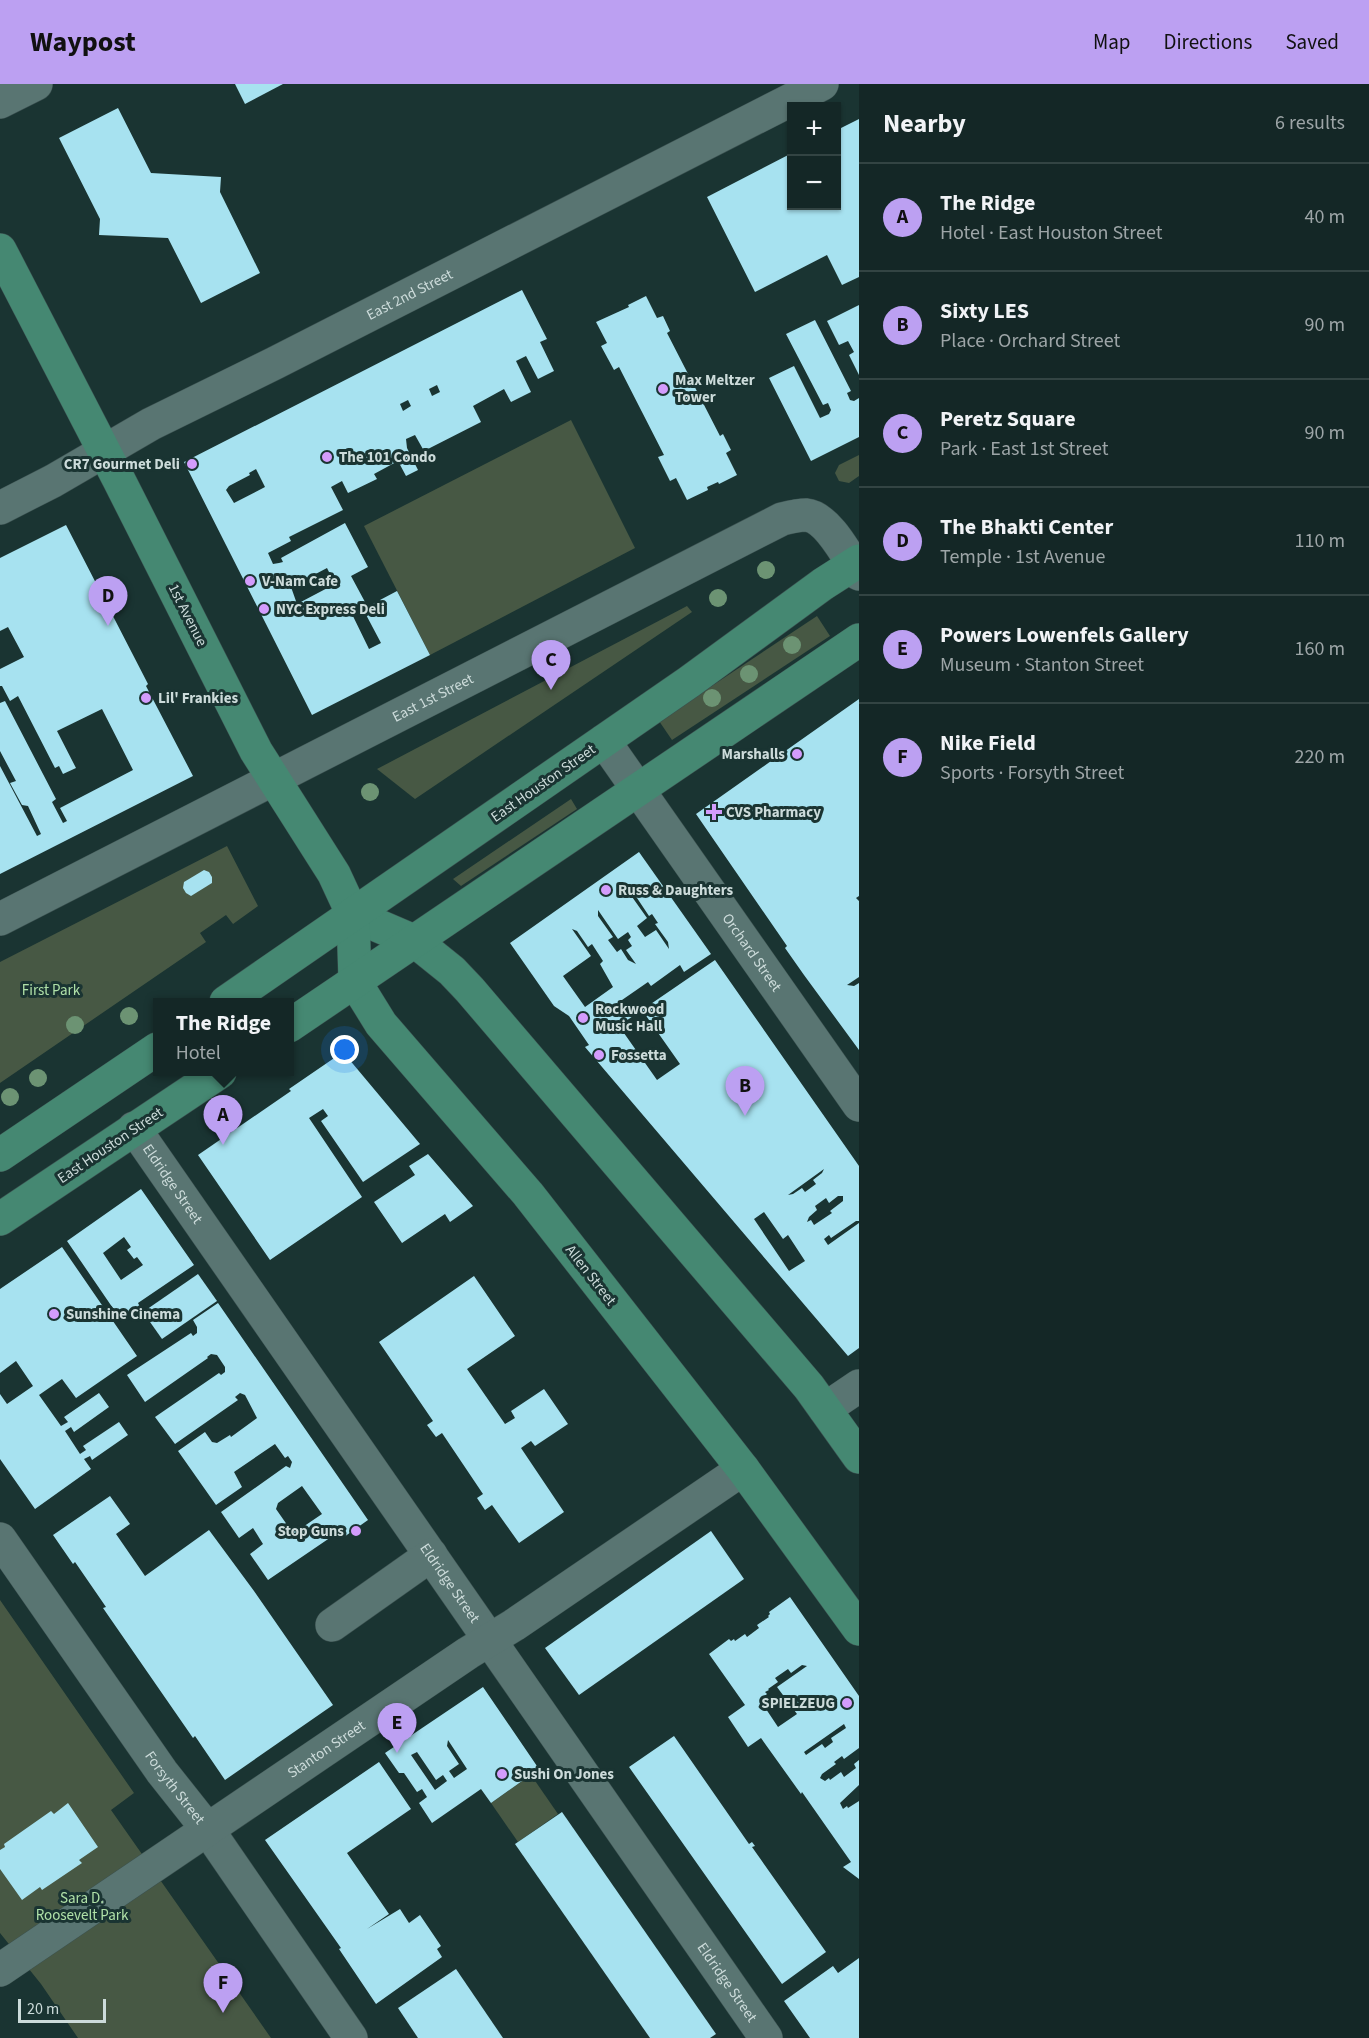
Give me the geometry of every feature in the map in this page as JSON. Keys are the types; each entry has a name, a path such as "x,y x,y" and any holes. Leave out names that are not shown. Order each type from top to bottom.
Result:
{"main road":[{"name":"1st Avenue","path":"0,250 256,751 334,874 353,915"},
{"name":"East Houston Street","path":"232,998 689,682 823,584 857,567"},
{"path":"294,1023 859,640"},
{"path":"355,982 353,915 416,942 452,971 471,990 756,1323 809,1387 859,1457"},
{"name":"Allen Street","path":"355,982 381,1024 528,1194 743,1470 859,1629"},
{"path":"0,1155 153,1052"},
{"name":"East Houston Street","path":"0,1219 212,1076"}],"street":[{"path":"0,102 36,84"},
{"name":"East 2nd Street","path":"0,508 152,424 296,353 822,84"},
{"name":"East 1st Street","path":"0,919 782,519 808,515 818,519 831,532 857,567"},
{"name":"Orchard Street","path":"604,741 859,1105"},
{"name":"Eldridge Street","path":"134,1128 766,2038"},
{"path":"825,1410 859,1386"},
{"name":"Stanton Street","path":"0,1970 743,1470"},
{"name":"Forsyth Street","path":"0,1539 162,1772 208,1830 351,2038"},
{"path":"332,1625 430,1555"}],"green space":[{"path":"571,420 635,548 430,655 364,526"},
{"path":"859,455 859,476 849,483 839,481 835,473 839,465"},
{"path":"687,606 692,612 415,799 377,769"},
{"path":"817,616 830,636 672,740 659,721"},
{"path":"571,799 577,809 461,886 453,879"},
{"name":"First Park","path":"227,846 258,906 233,924 226,915 200,933 206,942 0,1083 0,962"},
{"name":"Sara D. Roosevelt Park","path":"0,1600 134,1793 111,1810 271,2038 78,2038 41,1984 0,1933"},
{"path":"531,1775 558,1814 518,1842 491,1803"}],"building":[{"path":"235,84 283,84 245,104"},
{"path":"118,108 151,173 221,177 220,192 260,273 201,303 168,238 99,235 100,219 59,138"},
{"path":"859,119 859,277 842,285 827,255 755,292 707,197 787,156 787,210 841,210 841,128"},
{"path":"522,290 547,339 540,342 554,371 538,379 526,356 516,361 531,392 511,402 504,389 473,406 481,422 424,451 415,435 406,439 407,448 418,470 406,476 398,461 374,474 377,479 348,493 342,481 331,487 343,510 289,537 291,541 268,553 273,564 283,562 281,558 345,523 368,567 351,576 365,602 350,610 369,649 381,643 363,609 397,591 430,655 312,715 184,462","holes":["437,385 440,392 432,396 429,389","408,400 411,406 403,411 400,404","256,469 265,487 234,503 226,490 229,486 250,475 249,473","327,568 335,584 297,604 291,587"]},
{"name":"Max Meltzer Tower","path":"646,296 657,318 663,316 670,331 667,333 720,436 723,434 731,450 726,453 737,475 707,487 708,490 687,500 676,478 670,481 658,457 664,455 619,367 614,370 601,346 607,343 596,322 629,307 628,305"},
{"path":"859,305 859,375 849,355 854,352 848,341 839,345 827,321"},
{"path":"815,320 851,391 847,393 850,400 854,401 859,398 859,437 811,461 769,378 794,366 820,418 829,414 831,410 828,403 823,405 786,334"},
{"path":"66,525 193,776 0,874 0,766 37,836 41,834 28,806 22,805 10,783 16,781 0,751 0,703 5,701 56,799 52,802 63,823 67,821 60,808 133,770 102,709 57,731 76,768 63,774 59,766 55,768 18,696 10,701 0,686 0,669 24,657 8,627 0,631 0,558"},
{"path":"859,699 859,896 856,898 859,901 859,977 847,985 854,986 859,983 859,1050 785,948 787,946 696,814"},
{"path":"639,852 711,954 684,972 680,965 651,986 648,982 622,1000 633,1016 619,1026 657,1080 680,1064 642,1010 715,960 859,1166 859,1221 831,1238 829,1235 824,1239 828,1245 859,1223 859,1348 848,1356 585,1047 589,1045 569,1016 554,1006 510,943","holes":["630,894 637,898 649,916 652,914 658,923 655,924 668,942 669,949 656,930 645,937 637,926 647,918","598,910 618,939 628,932 631,937 628,940 632,946 626,950 636,964 628,960 621,949 617,952 608,940 613,937 598,916","572,929 577,931 588,947 592,944 603,961 600,964 613,987 585,1007 563,976 591,956","824,1169 813,1180 816,1184 805,1192 802,1188 788,1195","838,1196 843,1196 843,1201 830,1211 832,1213 814,1225 811,1220 807,1222 817,1210 815,1206 826,1198 829,1203","764,1212 783,1239 788,1235 805,1261 789,1271 754,1219"]},
{"path":"204,870 209,872 212,883 191,896 186,893 183,888 184,882"},
{"path":"343,1052 420,1144 363,1182 321,1121 328,1116 323,1109 309,1118 362,1197 270,1260 198,1155"},
{"path":"428,1154 473,1206 450,1222 445,1214 402,1243 374,1202 415,1175 409,1166"},
{"path":"141,1189 194,1265 138,1303 140,1307 121,1320 67,1241","holes":["124,1237 131,1247 127,1250 143,1265 121,1280 103,1253"]},
{"path":"62,1247 137,1356 76,1398 62,1379 39,1395 61,1426 68,1422 64,1417 99,1393 109,1407 74,1432 71,1427 65,1431 80,1454 86,1450 83,1446 119,1422 128,1435 92,1460 90,1456 84,1459 91,1469 35,1509 0,1459 0,1394 7,1404 33,1386 16,1361 0,1373 0,1289"},
{"path":"198,1274 217,1301 162,1339 143,1312"},
{"path":"474,1276 515,1336 467,1369 505,1424 515,1418 511,1411 544,1389 568,1424 535,1446 531,1441 521,1448 564,1512 519,1543 492,1505 485,1510 477,1498 483,1494 442,1433 436,1437 427,1425 433,1421 379,1342"},
{"path":"218,1303 368,1520 344,1537 341,1532 337,1533 268,1580 250,1554 263,1544 253,1528 239,1538 221,1512 286,1466 290,1468 292,1462 288,1456 285,1458 275,1444 234,1472 242,1487 216,1505 178,1451 205,1432 212,1442 217,1443 230,1435 231,1437 257,1418 245,1395 240,1393 235,1397 238,1400 175,1444 155,1417 219,1373 221,1375 225,1372 225,1367 217,1355 211,1354 145,1402 127,1375 191,1333 193,1336 197,1333 193,1320","holes":["302,1486 322,1514 297,1531 290,1529 276,1509 278,1503"]},
{"path":"110,1496 130,1524 116,1534 145,1576 209,1530 333,1705 225,1780 195,1736 193,1738 103,1608 106,1607 75,1562 73,1564 53,1535"},
{"path":"711,1531 744,1579 579,1695 545,1648"},
{"path":"790,1597 859,1696 859,1748 844,1759 842,1756 834,1762 836,1764 820,1778 825,1781 829,1778 830,1780 841,1772 844,1777 856,1768 854,1764 859,1760 859,1785 840,1803 843,1809 859,1801 859,1879 843,1867 851,1862 761,1738 748,1747 728,1717 745,1705 709,1654 729,1639 735,1641 745,1634 747,1637 759,1628 757,1625 769,1617 769,1612","holes":["802,1665 807,1666 777,1687 797,1714 778,1727 760,1700 767,1694 765,1692 778,1682 775,1678 788,1669 791,1673","844,1724 846,1728 831,1738 833,1742 825,1748 822,1744 806,1755 804,1752"]},
{"path":"483,1687 539,1769 491,1803 481,1789 432,1823 419,1803 427,1797 422,1789 417,1792 404,1773 399,1773 385,1753","holes":["448,1740 467,1769 454,1778 449,1771 459,1764 447,1746","417,1752 436,1780 443,1775 447,1781 435,1790 411,1755"]},
{"path":"674,1736 749,1844 752,1842 755,1846 752,1847 826,1952 782,1984 629,1767"},
{"path":"379,1762 411,1809 347,1853 389,1914 367,1929 400,1909 409,1923 420,1915 441,1946 437,1949 442,1957 376,2004 339,1949 341,1948 265,1840"},
{"path":"68,1803 98,1847 79,1860 82,1863 42,1890 40,1887 22,1900 0,1869 0,1850 5,1847 4,1844 51,1811 54,1814"},
{"path":"562,1812 716,2034 710,2038 650,2038 515,1844"},
{"path":"859,1958 859,2038 810,2038 784,2001 833,1966 838,1973"},
{"path":"456,1969 503,2038 418,2038 398,2008"}],"place":[{"name":"Max Meltzer Tower","path":"663,389"},
{"name":"The 101 Condo","path":"327,457"},
{"name":"CR7 Gourmet Deli","path":"192,464"},
{"name":"V-Nam Cafe","path":"250,581"},
{"name":"NYC Express Deli","path":"264,609"},
{"name":"The Bhakti Center","path":"108,626"},
{"name":"Peretz Square","path":"551,690"},
{"name":"Lil' Frankies","path":"146,698"},
{"name":"Marshalls","path":"797,754"},
{"name":"CVS Pharmacy","path":"714,812"},
{"name":"Russ & Daughters","path":"606,890"},
{"name":"Rockwood Music Hall","path":"583,1018"},
{"name":"Fossetta","path":"599,1055"},
{"name":"Sixty LES","path":"745,1116"},
{"name":"The Ridge","path":"223,1145"},
{"name":"Sunshine Cinema","path":"54,1314"},
{"name":"Stop Guns","path":"356,1531"},
{"name":"SPIELZEUG","path":"847,1703"},
{"name":"Powers Lowenfels Gallery","path":"397,1753"},
{"name":"Sushi On Jones","path":"502,1774"},
{"name":"Nike Field","path":"223,2013"}]}
